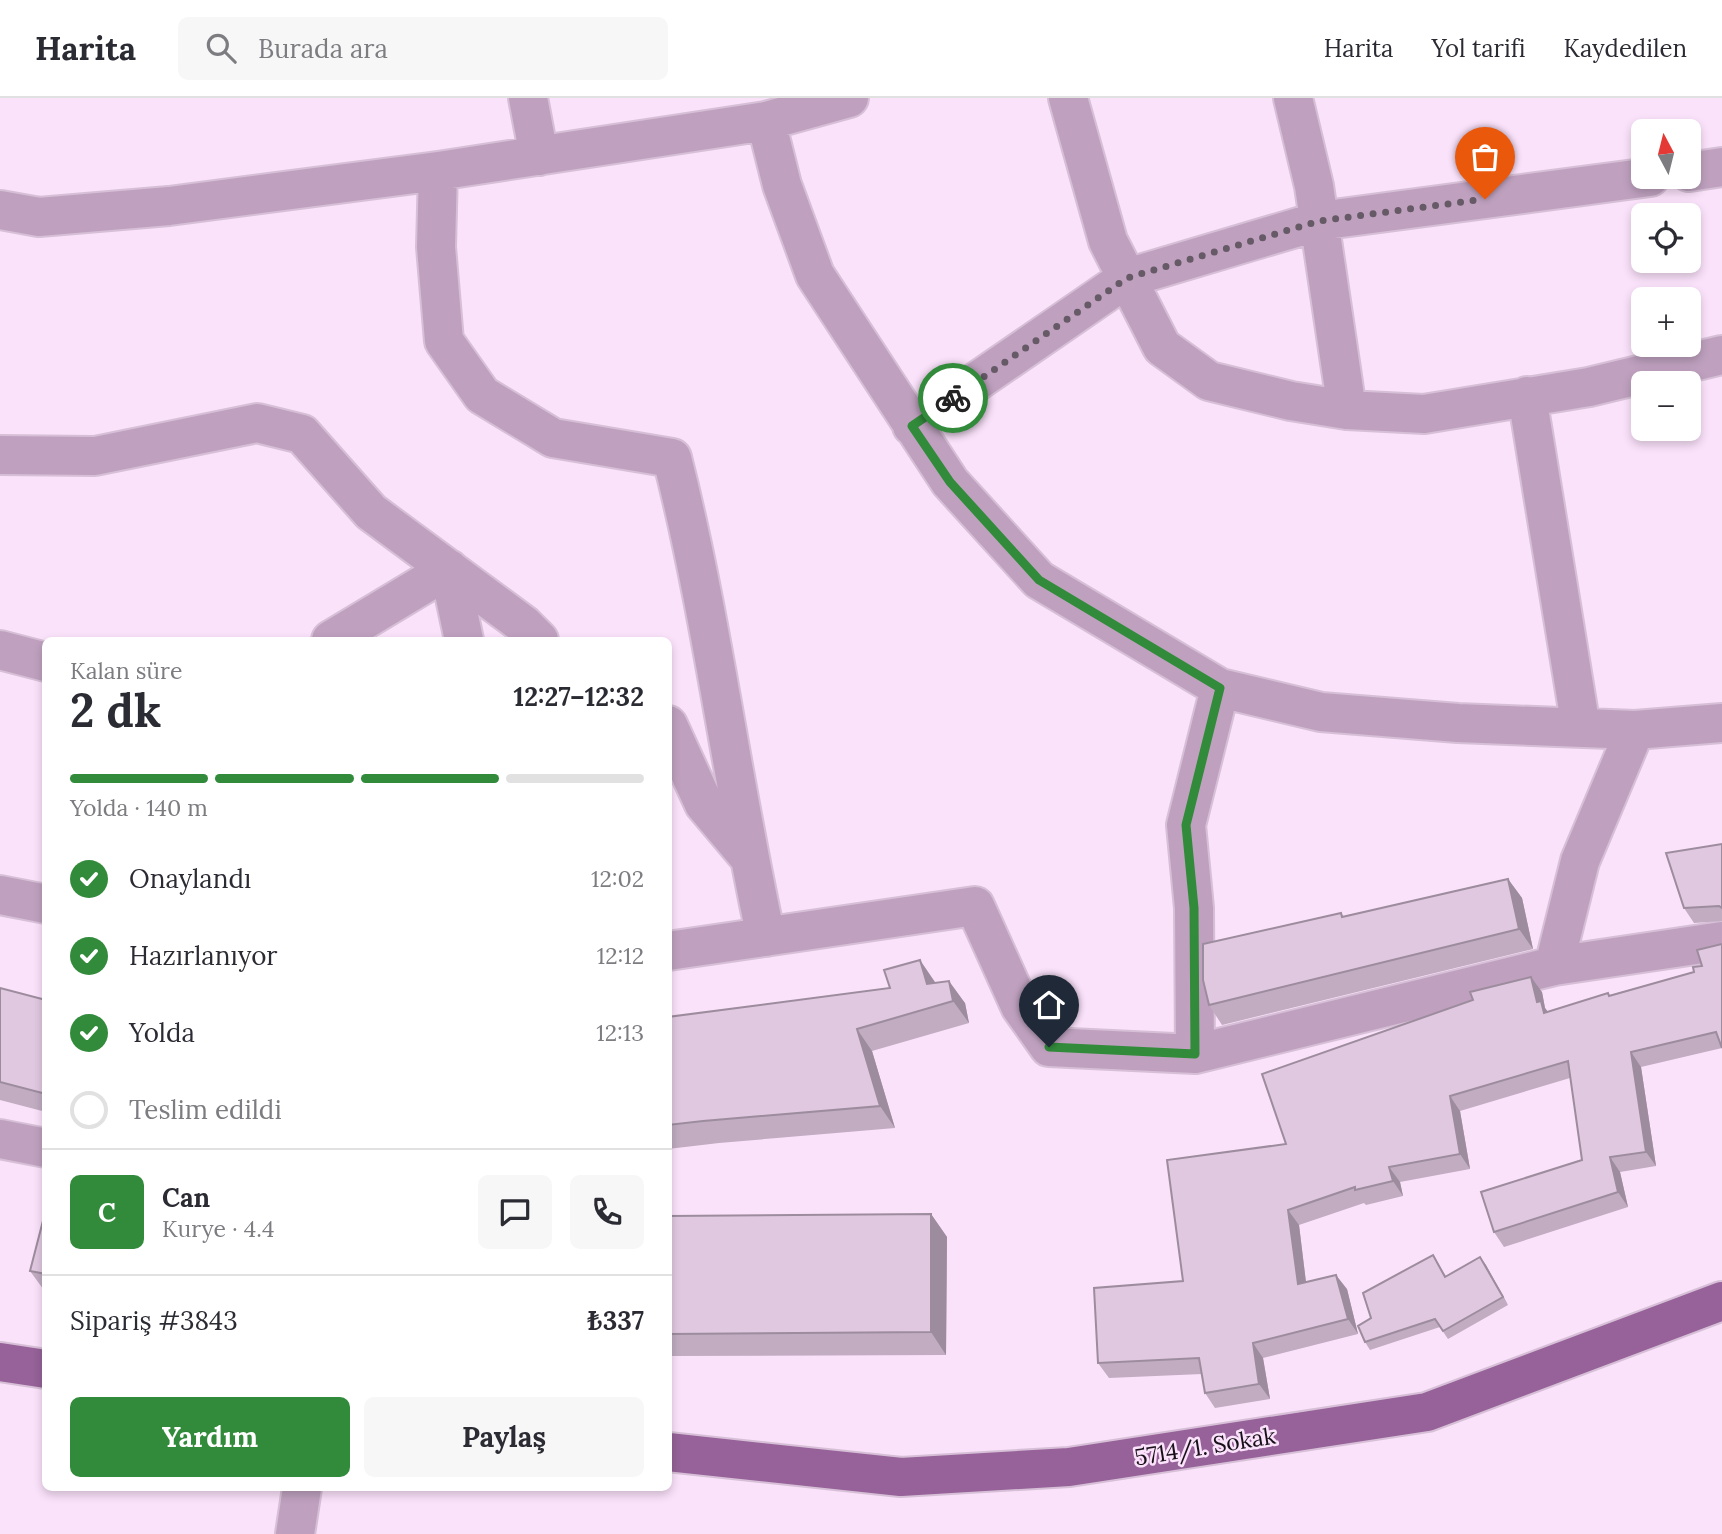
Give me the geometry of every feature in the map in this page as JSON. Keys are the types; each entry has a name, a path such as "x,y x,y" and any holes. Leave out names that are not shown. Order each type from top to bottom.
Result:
{"main road":[{"name":"5714/1. Sokak","path":"672,1452 901,1477 1069,1467 1427,1412 1722,1301"},
{"path":"0,1362 42,1368"}],"street":[{"path":"528,98 539,156"},
{"path":"0,210 39,216 169,206 438,171 766,121 849,98"},
{"path":"1068,98 1108,241 1162,347 1209,381 1291,401 1347,410 1424,414 1589,387 1722,355"},
{"path":"1293,98 1314,186 1347,410"},
{"path":"766,121 782,185 815,275 950,482 1039,580 1220,688 1321,712 1458,723 1635,730 1722,723"},
{"path":"1701,170 1722,167"},
{"path":"438,171 436,247 444,341 482,395 553,438 672,458 705,601 749,856 766,937"},
{"path":"912,426 1127,278 1319,221 1631,180"},
{"path":"1527,397 1581,728"},
{"path":"0,455 95,456 257,423 302,434 371,512 535,637"},
{"path":"336,637 449,569"},
{"path":"449,569 463,637"},
{"path":"0,650 42,661"},
{"path":"1195,1054 1194,908 1186,825 1220,688"},
{"path":"1554,967 1580,861 1635,730"},
{"path":"672,734 704,804 749,856"},
{"path":"0,895 42,903"},
{"path":"672,950 975,906 1020,1006 1049,1047 1195,1054 1554,967 1722,941"},
{"path":"0,1139 42,1147"},
{"path":"295,1534 302,1491"}],"building":[{"path":"1722,844 1722,908 1684,908 1666,853"},
{"path":"1508,879 1519,929 1209,1005 1203,980 1203,944 1341,913 1342,917"},
{"path":"1722,944 1722,1048 1716,1032 1631,1052 1646,1152 1610,1157 1618,1192 1494,1232 1481,1192 1582,1160 1568,1061 1450,1096 1460,1154 1389,1167 1393,1181 1355,1190 1355,1187 1288,1210 1298,1284 1336,1275 1348,1319 1253,1343 1259,1384 1205,1393 1199,1358 1098,1363 1094,1288 1183,1281 1167,1160 1286,1144 1262,1074 1473,1000 1470,992 1531,977 1537,1002 1541,1001 1544,1013 1608,993 1609,996 1694,972 1693,967 1702,966 1697,950"},
{"path":"920,960 927,984 949,981 953,1001 857,1029 880,1106 672,1125 672,1016 890,988 884,970"},
{"path":"0,988 42,999 42,1093 0,1082"},
{"path":"931,1214 931,1332 672,1334 672,1216"},
{"path":"42,1224 42,1273 30,1271"},
{"path":"1433,1255 1445,1277 1480,1257 1503,1297 1443,1331 1435,1319 1365,1342 1358,1326 1371,1318 1363,1293"}],"way so far":[{"path":"953,398 1127,278 1319,221 1485,199"}],"route":[{"path":"953,398 912,426 950,482 1039,580 1220,688 1186,825 1194,908 1195,1054 1049,1047"}]}
